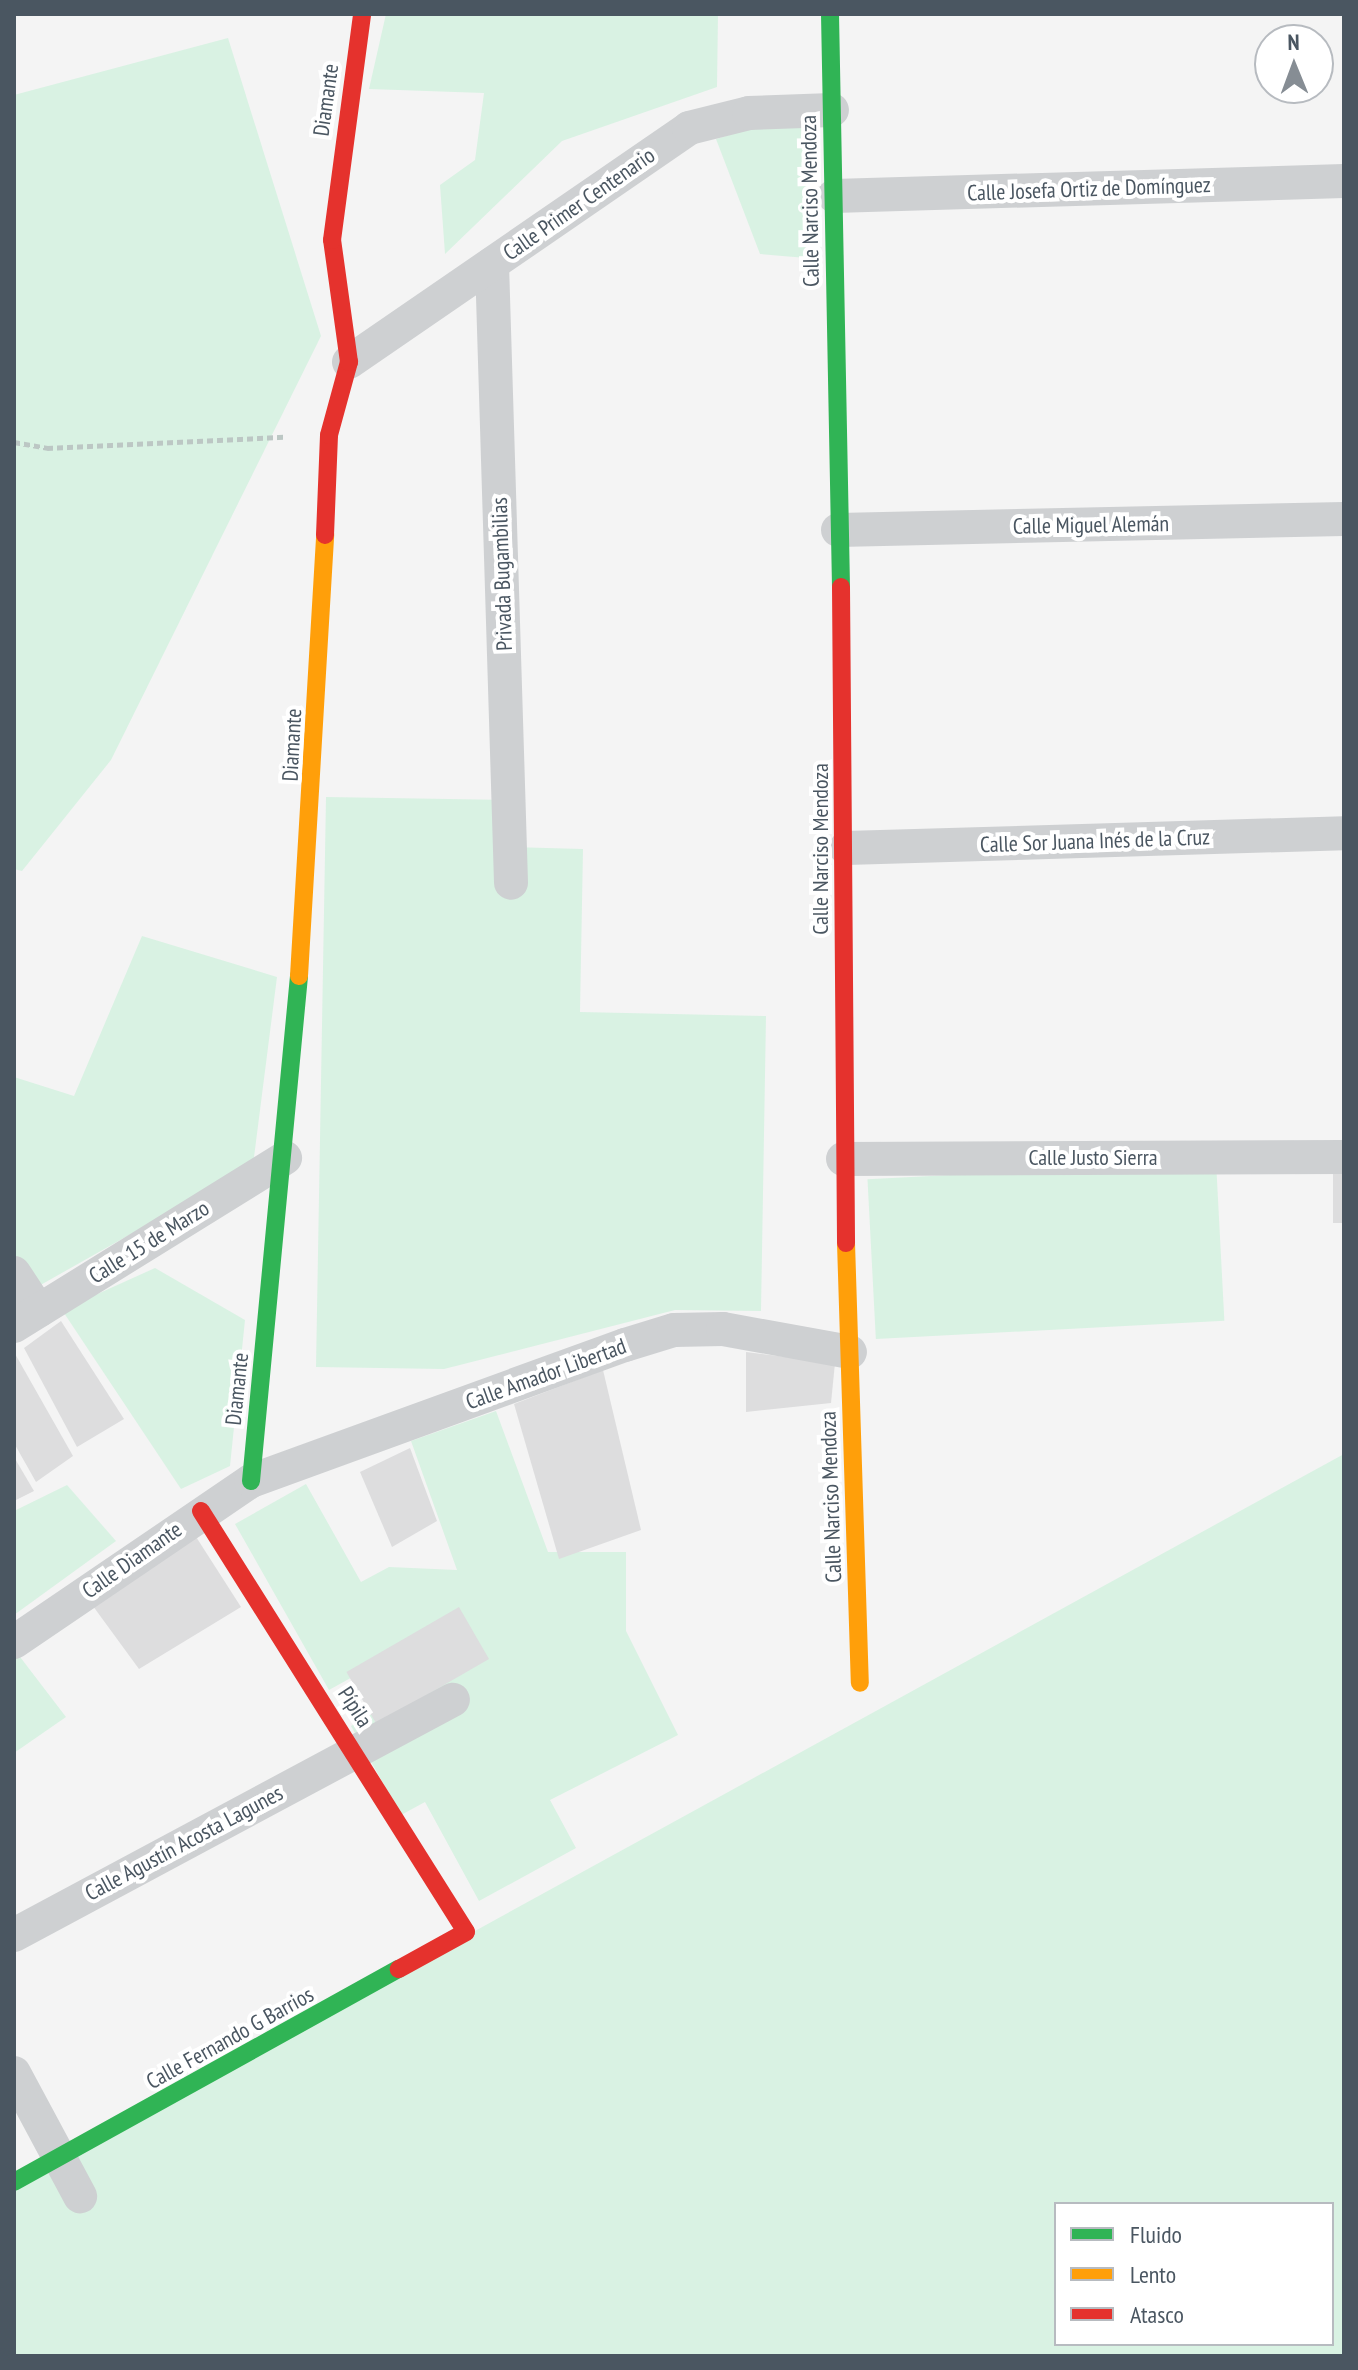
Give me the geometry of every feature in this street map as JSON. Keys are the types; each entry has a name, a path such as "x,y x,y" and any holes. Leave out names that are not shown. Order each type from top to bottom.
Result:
{"street":[{"name":"Diamante","path":"251,1481 285,1158 311,856 329,435 349,362 332,240 362,14"},
{"name":"Calle Narciso Mendoza","path":"830,14 846,848 843,1159 860,1683"},
{"name":"Calle Primer Centenario","path":"349,362 689,128 749,113 832,110"},
{"name":"Calle Josefa Ortiz de Domínguez","path":"834,196 1344,181"},
{"name":"Privada Bugambilias","path":"492,264 511,883"},
{"name":"Calle Miguel Alemán","path":"838,530 1344,519"},
{"name":"Calle Sor Juana Inés de la Cruz","path":"846,848 1344,833"},
{"name":"Calle Justo Sierra","path":"843,1159 1344,1157"},
{"name":"Calle 15 de Marzo","path":"26,1318 285,1158"},
{"path":"14,1273 26,1318"},
{"name":"Calle Amador Libertad","path":"251,1481 674,1330 723,1329 850,1352"},
{"name":"Calle Diamante","path":"14,1642 201,1511 251,1481"},
{"name":"Pípila","path":"201,1511 355,1751 466,1932"},
{"name":"Calle Agustín Acosta Lagunes","path":"14,1935 453,1700"},
{"name":"Calle Fernando G Barrios","path":"14,2182 466,1932"},
{"path":"14,2073 80,2196"}],"path":[{"path":"14,442 47,448 329,435"}],"green space":[{"path":"386,14 718,14 717,87 562,141 445,254 440,185 475,160 484,93 369,89"},
{"path":"228,38 321,336 111,760 22,871 14,869 14,95"},
{"path":"806,112 818,259 760,254 716,139"},
{"path":"326,797 511,800 510,847 583,849 580,1012 766,1016 761,1311 675,1310 444,1369 316,1367"},
{"path":"142,936 277,977 253,1165 14,1300 14,1077 74,1096"},
{"path":"1216,1161 1224,1321 876,1339 867,1179"},
{"path":"155,1268 245,1320 230,1466 181,1489 62,1310"},
{"path":"496,1411 548,1552 626,1552 626,1631 678,1735 550,1800 576,1848 479,1901 425,1802 401,1815 351,1726 476,1656 455,1620 329,1690 235,1524 306,1484 361,1582 389,1567 457,1570 411,1441"},
{"path":"1344,1454 1344,2356 14,2356 14,2184"},
{"path":"67,1485 116,1541 14,1615 14,1511"},
{"path":"14,1649 66,1717 14,1753"}],"building":[{"path":"1333,1170 1344,1170 1344,1223 1333,1223"},
{"path":"61,1321 124,1419 77,1447 24,1348"},
{"path":"14,1352 73,1456 36,1482 14,1443"},
{"path":"746,1352 835,1363 831,1403 746,1412"},
{"path":"603,1370 641,1530 559,1559 514,1404"},
{"path":"410,1448 437,1521 392,1547 360,1472"},
{"path":"14,1457 34,1491 14,1501"},
{"path":"191,1529 241,1607 139,1669 90,1602"},
{"path":"459,1607 489,1659 376,1724 346,1672"}],"traffic: fast":[{"path":"830,14 841,587"},
{"path":"251,1481 299,976"},
{"path":"14,2182 399,1969"}],"traffic: slow":[{"path":"299,976 325,535"},
{"path":"846,1243 860,1683"}],"traffic: jam":[{"path":"325,535 329,435 349,362 332,240 362,14"},
{"path":"841,587 846,1243"},
{"path":"201,1511 466,1932 399,1969"}]}
